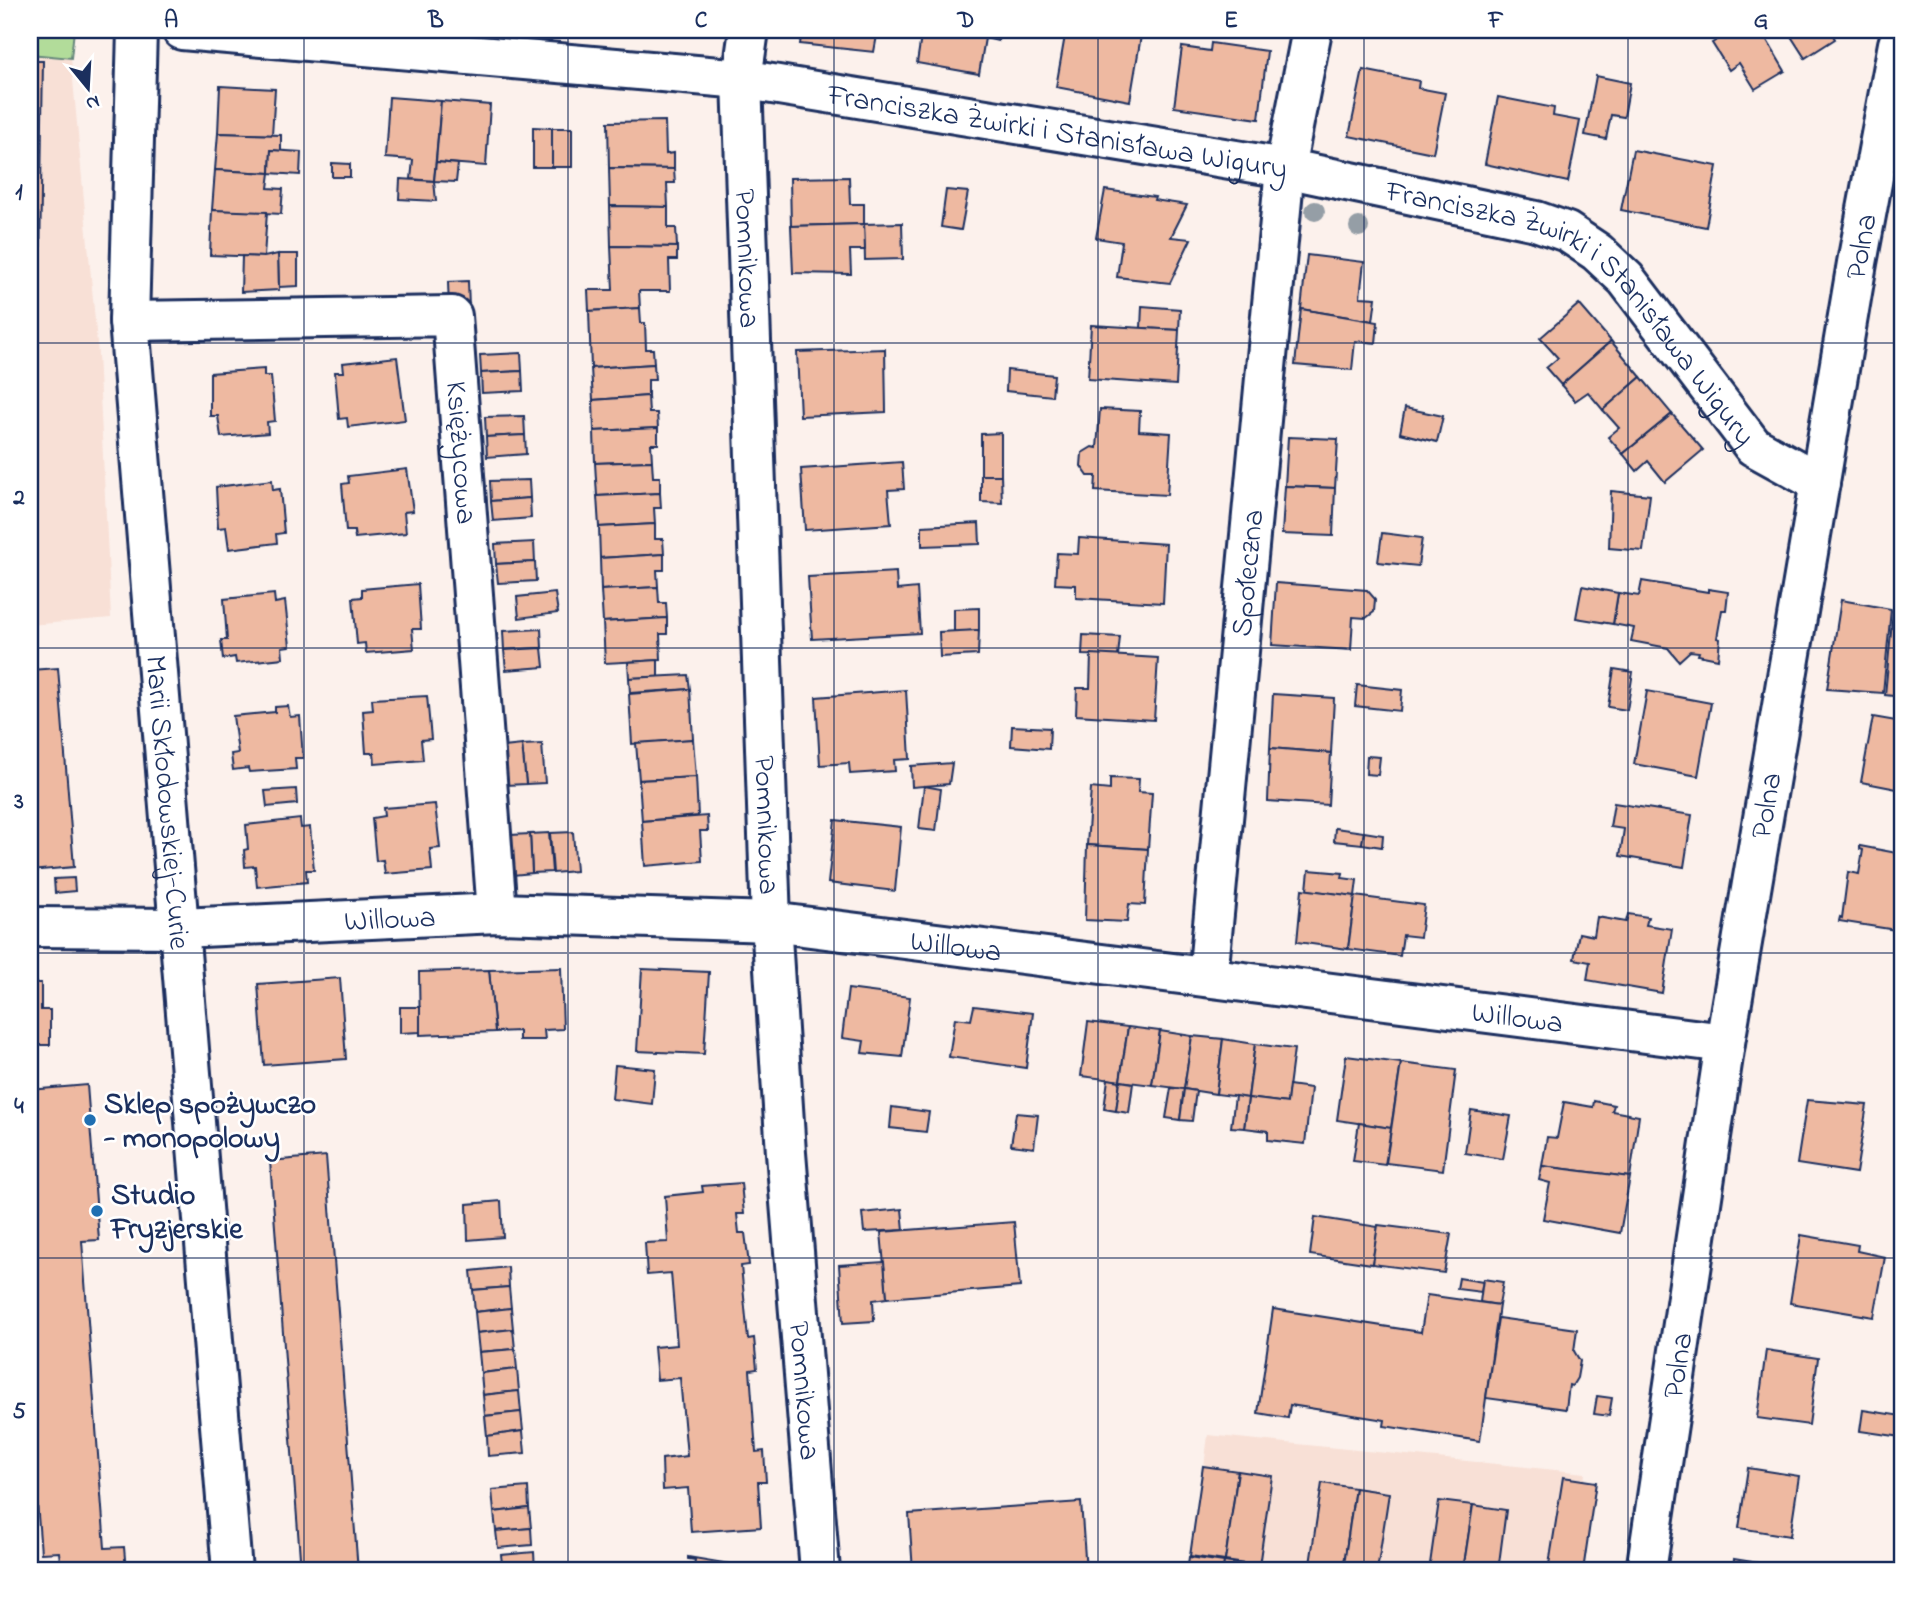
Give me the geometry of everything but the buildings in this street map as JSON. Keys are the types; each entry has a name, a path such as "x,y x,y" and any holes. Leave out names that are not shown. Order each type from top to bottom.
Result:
{"street":[{"name":"Marii Skłodowskiej-Curie","path":"137,30 129,321 232,1571"},
{"name":"Franciszka Żwirki i Stanisława Wigury","path":"183,30 742,79 1285,168 1536,221 1567,232 1597,252 1626,279 1753,446 1819,483"},
{"name":"Pomnikowa","path":"749,30 742,79 771,922 786,1153 820,1571"},
{"name":"Społeczna","path":"1208,977 1285,168 1312,30"},
{"name":"Polna","path":"1646,1571 1725,1043 1819,483 1898,44 1902,42"},
{"name":"Księżycowa","path":"129,321 452,316 497,913"},
{"name":"Willowa","path":"30,927 181,928 497,913 771,922 1725,1043"}],"shaded area":[{"path":"30,54 71,58 98,354 111,618 30,625"},
{"path":"1208,1435 1585,1473 1575,1571 1191,1571"}],"green space":[{"path":"30,30 74,30 71,58 30,54"}],"place":[{"name":"Sklep spożywczo - monopolowy","path":"90,1120"},
{"name":"Studio Fryzjerskie","path":"97,1211"}]}
